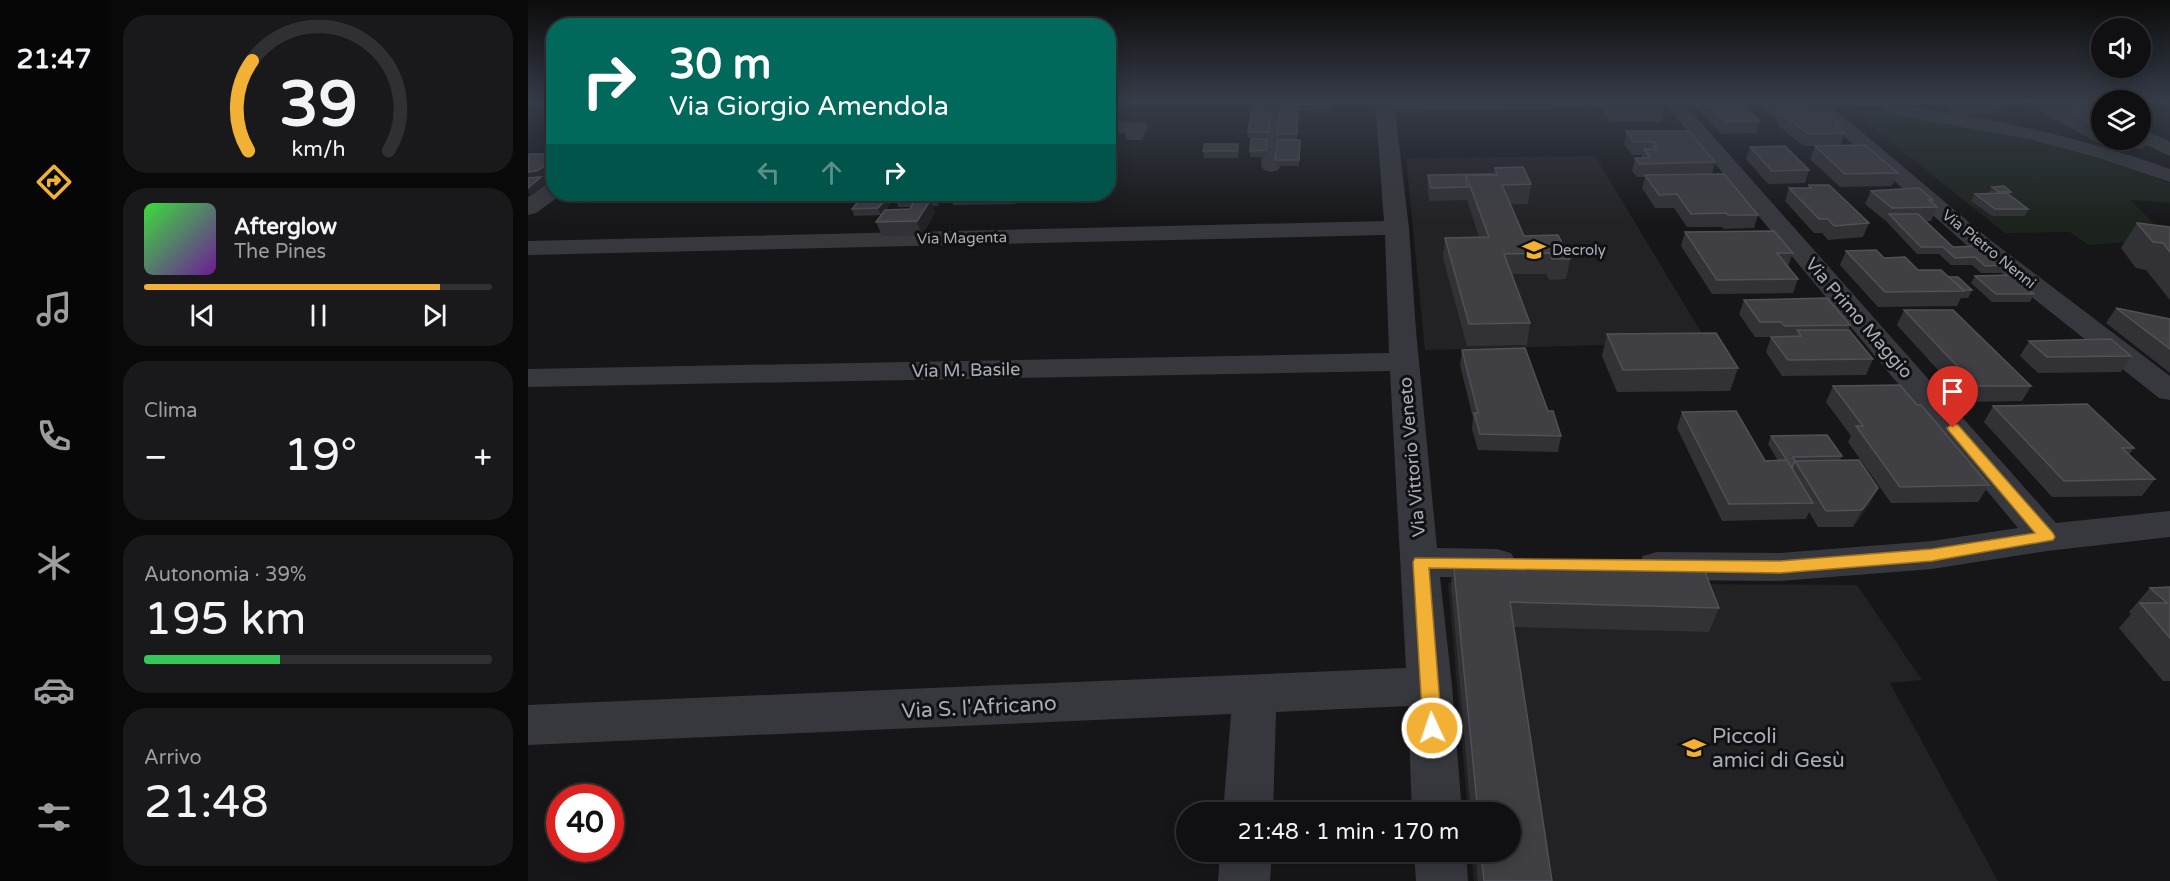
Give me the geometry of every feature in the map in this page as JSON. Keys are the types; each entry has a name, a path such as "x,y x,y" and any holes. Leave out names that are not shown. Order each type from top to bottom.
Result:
{"street":[{"path":"1271,166 1273,141"},
{"name":"Via Vittorio Veneto","path":"1388,141 1396,228 1403,362 1421,562 1436,802"},
{"name":"Via Primo Maggio","path":"1706,141 2047,537"},
{"name":"Via Pietro Nenni","path":"1861,141 1980,244 2170,391"},
{"path":"2053,141 2137,163 2170,176"},
{"path":"2153,141 2170,150"},
{"path":"528,208 546,195"},
{"name":"Via Magenta","path":"528,248 1396,228"},
{"name":"Via M. Basile","path":"528,378 1403,362"},
{"path":"1620,565 1780,567 1932,555 2047,537 2170,524"},
{"path":"1421,562 1526,564"},
{"name":"Via S. l'Africano","path":"528,725 1430,686"},
{"path":"1249,802 1256,693"},
{"path":"1244,881 1245,862"},
{"path":"1441,862 1442,881"}],"shaded area":[{"path":"1890,141 2033,141 2089,156 2170,183 2170,203 2130,200 2169,239 2089,245 2069,232 2005,233"},
{"name":"Decroly","path":"1595,156 1707,342 1425,350 1406,158"},
{"name":"Piccoli amici di Gesù","path":"1448,583 1857,585 1922,680 1890,683 1998,881 1474,881 1472,862 1521,862 1521,802 1467,802"}],"building":[{"path":"1251,141 1267,141 1266,150 1250,151"},
{"path":"1278,141 1300,141 1299,160 1275,160"},
{"path":"1697,141 1715,162 1639,164 1635,158 1650,158 1644,149 1655,149 1653,146 1657,146 1654,142 1634,142"},
{"path":"1205,144 1238,144 1237,151 1203,151"},
{"path":"1865,145 1898,173 1845,174 1815,146"},
{"path":"1785,146 1809,170 1772,171 1750,147"},
{"path":"528,154 546,154 546,165 537,171 528,172"},
{"path":"1523,167 1531,184 1502,185 1524,236 1558,235 1570,259 1552,259 1550,253 1504,254 1530,323 1469,324 1445,238 1489,237 1466,175 1497,175 1495,168"},
{"path":"1494,174 1466,175 1468,187 1431,188 1428,175"},
{"path":"1724,174 1758,215 1691,214 1677,194 1659,195 1645,175"},
{"path":"541,177 528,188 528,178"},
{"path":"1809,185 1829,185 1869,223 1834,226 1828,219 1819,219 1789,188 1811,188"},
{"path":"2004,186 2011,192 1999,192 1992,187"},
{"path":"1919,188 1933,200 1929,200 1937,207 1892,208 1871,191"},
{"path":"2007,193 2028,209 1995,209 1975,194"},
{"path":"859,201 884,201 878,208 852,209"},
{"path":"914,201 930,201 917,221 876,222 885,210 910,209"},
{"path":"1889,214 1918,214 1953,247 1982,246 2005,265 1985,266 1975,257 1955,258 1943,247 1921,247"},
{"path":"2137,223 2170,227 2170,252 2163,243 2153,242"},
{"path":"1774,231 1793,253 1777,253 1798,279 1717,280 1685,232"},
{"path":"1876,250 1884,258 1905,257 1918,270 1941,270 1964,291 1885,292 1846,251"},
{"path":"2011,275 2034,294 1996,294 1975,276"},
{"path":"1949,277 1958,277 1972,290 1964,290"},
{"path":"1827,298 1850,325 1785,326 1781,322 1760,322 1744,300"},
{"path":"2116,308 2170,319 2170,349"},
{"path":"1904,310 1953,310 2031,386 1976,386"},
{"path":"1797,330 1849,330 1873,359 1788,360 1771,337 1801,336"},
{"path":"1716,333 1738,368 1623,370 1607,334"},
{"path":"2111,339 2131,356 2047,357 2029,341"},
{"path":"1525,348 1548,411 1553,411 1561,436 1480,434 1474,413 1478,413 1462,350"},
{"path":"1900,385 1917,405 1921,405 1989,485 1900,487 1856,426 1863,426 1833,386"},
{"path":"2087,404 2134,448 2122,448 2155,479 2064,481 1993,406"},
{"path":"1736,411 1765,461 1787,460 1813,503 1729,504 1682,412"},
{"path":"1827,435 1842,456 1793,457 1795,461 1792,468 1771,436"},
{"path":"1859,460 1878,488 1862,510 1826,511 1795,461"},
{"path":"1453,560 1701,562 1719,608 1510,602 1552,881 1484,881 1482,862 1521,862 1521,802 1477,802"},
{"path":"2170,587 2170,638 2140,603 2167,603 2150,588"}],"place":[{"name":"Decroly","path":"1534,250"},
{"name":"Piccoli amici di Gesù","path":"1694,748"}],"route":[{"path":"1432,728 1421,562 1780,567 1932,555 2047,537 1953,428"}]}
